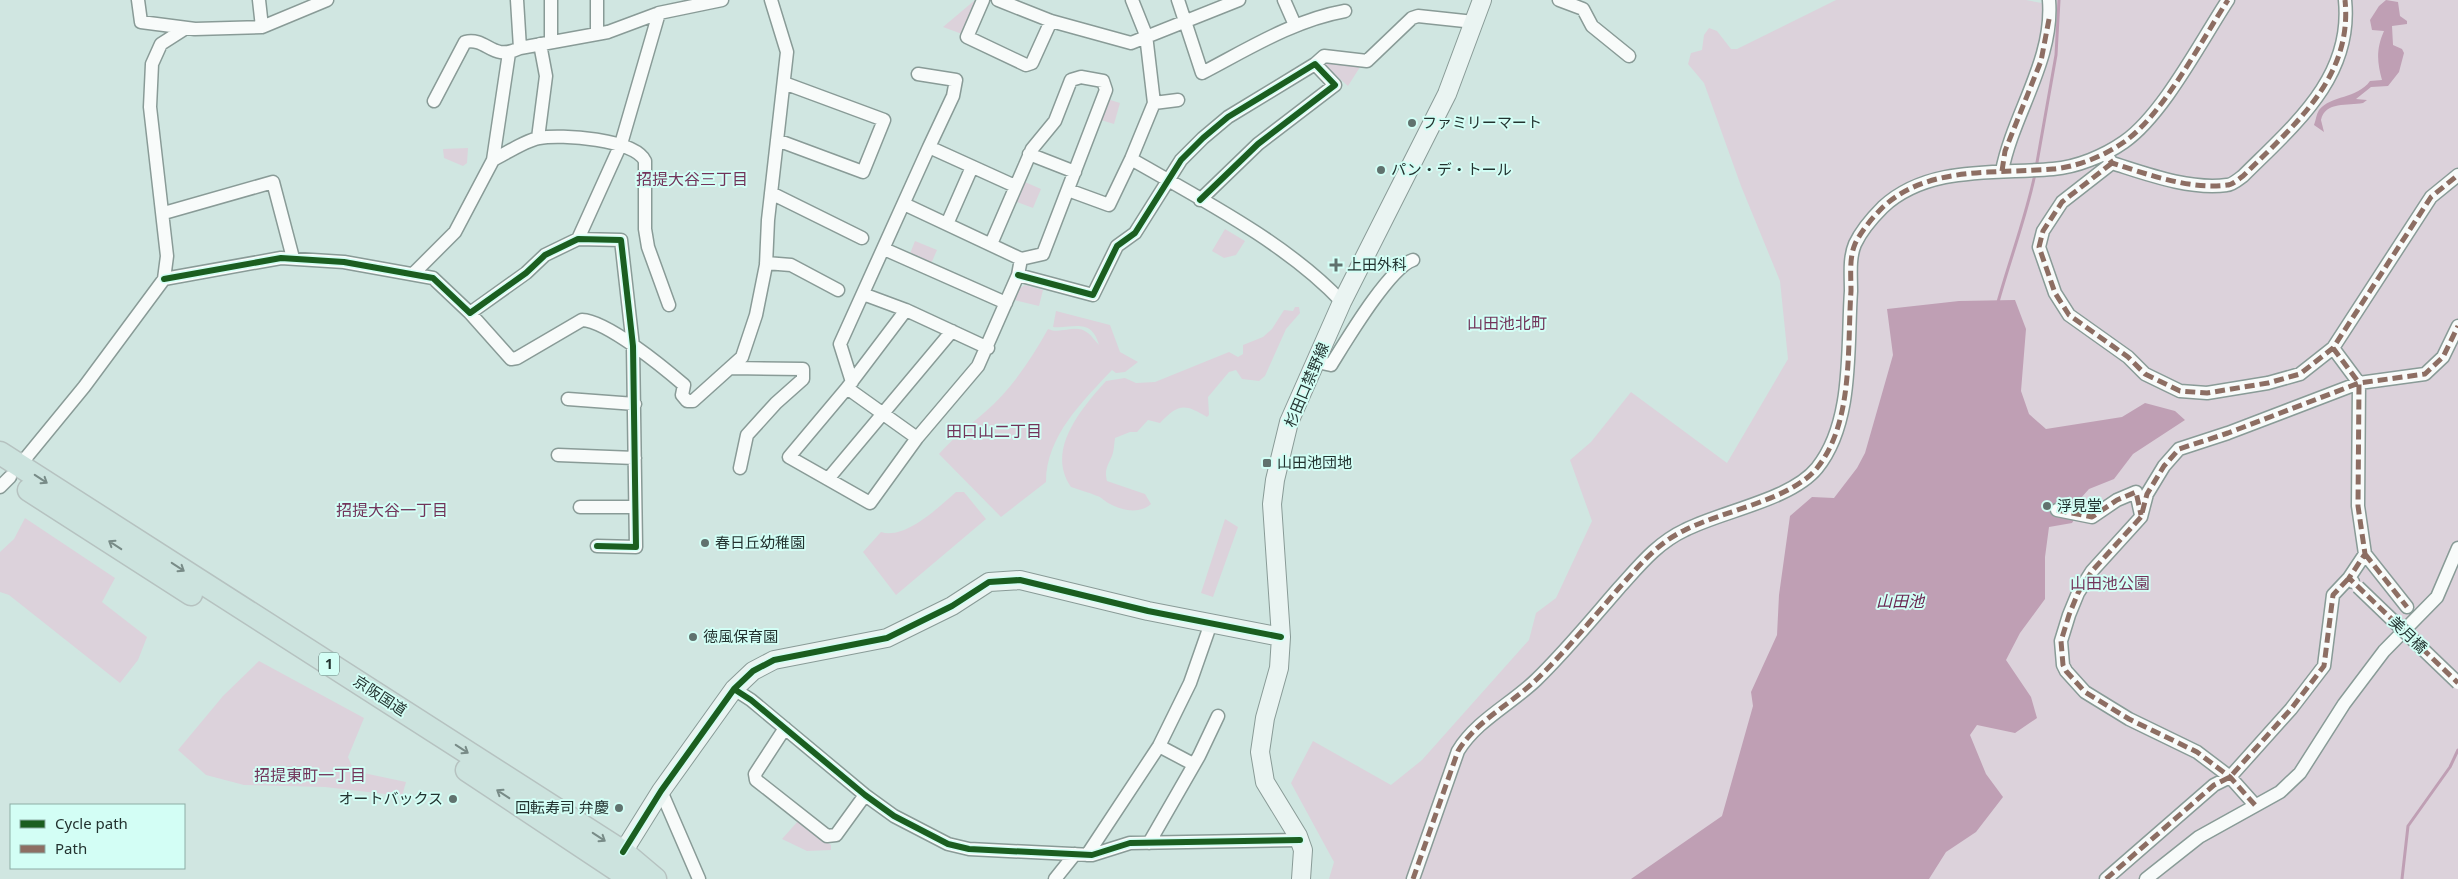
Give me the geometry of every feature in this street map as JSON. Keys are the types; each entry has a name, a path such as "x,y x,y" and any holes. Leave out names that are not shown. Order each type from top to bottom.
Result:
{"highway":[{"name":"京阪国道","path":"0,453 7,475 366,704 631,879"},
{"name":"京阪国道","path":"7,475 622,852 655,879"}],"main road":[{"name":"杉田口禁野線","path":"1301,879 1303,858 1300,840 1265,782 1260,752 1265,718 1279,668 1281,637 1272,504 1275,480 1289,422 1342,302 1447,94 1482,0"},
{"path":"622,852 661,791 734,689 753,671 774,660 887,638 952,606 988,582 1020,580 1148,611 1281,637"}],"street":[{"path":"138,0 141,22 186,28 262,27 327,0"},
{"path":"259,0 262,27"},
{"path":"414,273 455,232 493,160 515,51 517,0"},
{"path":"538,138 546,76 545,43 551,0"},
{"path":"597,0 597,34"},
{"path":"434,101 465,42 474,40 496,52 515,51 545,43 608,32 659,13 722,0"},
{"path":"164,279 281,258 344,262 414,273 433,278 470,313 511,359 517,358 582,320 592,321 633,346 684,384 682,396 687,401 692,400 732,368 742,357 756,315 766,263 771,193 787,52 771,0"},
{"path":"983,0 967,37 1026,65 1032,63 1050,21"},
{"path":"998,0 1050,21 1132,43 1146,35 1239,0"},
{"path":"1068,190 1109,205 1132,159 1154,103 1146,35 1132,0"},
{"path":"1178,0 1202,73 1295,25 1326,14 1345,11"},
{"path":"1284,0 1295,25"},
{"path":"1559,0 1583,9 1592,26 1629,56"},
{"path":"1997,171 2040,61 2050,14 2049,0"},
{"path":"2228,0 2165,97 2144,125 2062,202 2043,231 2039,247 2055,294 2069,315 2128,357 2145,374 2180,391 2207,394 2268,383 2300,374 2333,348 2432,198 2458,175"},
{"path":"1413,879 1458,751 1467,736 1536,680 1648,554 1683,530 1794,487 1816,469 1832,443 1844,401 1853,252 1866,226 1885,205 1908,190 1924,183 1997,171 2053,169 2109,158 2153,176 2195,184 2228,186 2243,176 2319,97 2342,49 2345,0"},
{"path":"578,239 621,144 659,13"},
{"path":"1018,275 1093,295 1117,246 1135,233 1181,160 1202,138 1228,117 1315,64 1324,56 1367,61 1412,18 1418,16 1474,22"},
{"path":"7,475 84,387 164,279 167,256 164,213 157,179 150,107 152,64 161,44 186,28"},
{"path":"1200,200 1258,144 1335,84 1315,64"},
{"path":"916,438 849,385 840,344 953,96 956,80 918,74"},
{"path":"904,204 1022,259 1043,254 1106,90 1103,81 1081,77 1071,80 1055,121 1029,154 991,244"},
{"path":"777,140 863,172 884,120 784,83"},
{"path":"1154,103 1178,100"},
{"path":"493,160 538,138 589,139 621,144 643,157 645,161 645,229 648,247 670,305"},
{"path":"929,147 1015,186"},
{"path":"1029,154 1075,172"},
{"path":"1132,159 1243,225 1280,250 1310,272 1342,302"},
{"path":"947,224 972,167"},
{"path":"164,213 273,182 293,258"},
{"path":"771,193 862,238"},
{"path":"470,313 526,273 545,255 578,239 620,240 633,346 636,547 597,546"},
{"path":"884,250 1006,303"},
{"path":"906,310 849,385 789,457 870,503 916,438 978,366 988,348 1018,275 1022,259"},
{"path":"1317,362 1331,365 1384,286 1406,263 1414,260"},
{"path":"766,263 791,266 838,290"},
{"path":"863,294 906,310 988,348"},
{"path":"2255,805 2230,777 2196,752 2129,719 2085,692 2066,671 2063,664 2061,641 2068,615 2078,593 2092,571 2141,516 2147,494 2164,466 2179,449 2228,433 2359,384 2425,374 2443,357 2458,326"},
{"path":"828,479 952,332"},
{"path":"2333,348 2359,384 2358,506 2366,554 2407,607"},
{"path":"732,368 803,369 803,379 776,403 747,436 740,468"},
{"path":"568,399 635,404"},
{"path":"558,454 634,458"},
{"path":"2057,510 2092,517 2117,500 2136,492 2141,516"},
{"path":"580,507 634,507"},
{"path":"2146,879 2199,837 2280,792 2300,773 2344,704 2384,651 2437,598 2458,548"},
{"path":"2106,879 2214,785 2230,777 2291,708 2324,666 2332,595 2354,582 2366,554"},
{"name":"美月橋","path":"2354,582 2458,684"},
{"path":"1055,879 1081,855 1159,746 1190,683 1211,623"},
{"path":"734,689 785,728 865,795 894,816 948,844 969,849 1081,855 1130,843 1300,840"},
{"path":"1148,843 1199,756 1218,716"},
{"path":"785,728 754,774 756,780 827,836 836,835 865,795"},
{"path":"1159,746 1193,764"},
{"path":"661,791 699,879"}],"shaded area":[{"path":"975,0 962,34 943,27"},
{"name":"山田池公園","path":"1836,0 2026,0 2047,4 2052,0 2458,0 2458,879 1329,879 1334,862 1291,783 1313,741 1391,785 1422,760 1529,640 1536,613 1556,598 1592,521 1570,460 1591,442 1631,392 1727,463 1788,359 1780,281 1741,186 1704,83 1688,64 1691,53 1702,50 1704,35 1709,28 1717,31 1731,49 1737,49"},
{"path":"1327,58 1360,67 1348,86 1323,64"},
{"path":"1107,99 1120,103 1114,124 1101,120"},
{"path":"468,148 467,163 463,166 444,158 443,149"},
{"path":"1025,182 1041,189 1033,208 1017,202"},
{"path":"1225,229 1245,241 1236,255 1224,258 1212,251"},
{"path":"915,241 937,250 930,266 909,256"},
{"path":"1025,285 1043,290 1039,306 1014,300 1017,290"},
{"path":"1295,307 1299,307 1300,313 1286,329 1265,376 1259,381 1242,379 1236,370 1229,372 1208,397 1209,415 1207,417 1192,409 1177,409 1160,423 1148,420 1137,432 1130,432 1115,438 1113,454 1106,471 1107,481 1145,494 1151,504 1142,509 1126,510 1110,504 1099,497 1071,487 1064,473 1062,459 1064,444 1078,417 1106,381 1125,378 1136,383 1155,382 1229,352 1238,357 1243,354 1243,345 1263,337 1272,329 1284,310 1293,311"},
{"path":"1056,311 1110,325 1120,352 1138,362 1125,372 1116,373 1112,370 1089,394 1068,420 1052,449 1046,482 1001,517 939,454 955,437 1004,394 1028,362 1048,329 1058,331 1083,330 1099,345 1096,336 1086,328 1080,326 1053,327"},
{"path":"956,492 964,492 986,519 896,595 863,552 881,532 890,533 911,527"},
{"path":"25,518 115,578 102,602 147,637 138,660 120,683 9,595 0,592 0,552 14,539"},
{"path":"1225,519 1238,527 1213,597 1201,593"},
{"path":"259,661 364,718 348,757 354,771 406,782 402,796 325,787 244,785 206,775 178,750 223,696"},
{"path":"798,821 831,845 831,850 807,851 782,839"}],"water":[{"path":"2386,0 2398,2 2400,16 2407,21 2407,24 2392,26 2393,45 2402,49 2404,53 2399,72 2388,86 2371,87 2356,99 2367,100 2363,103 2338,105 2327,110 2321,120 2324,132 2314,125 2319,110 2324,105 2358,91 2370,81 2382,80 2378,56 2384,31 2372,30 2370,20 2379,6"},
{"name":"山田池","path":"2015,300 2026,329 2021,391 2029,414 2046,429 2122,417 2145,403 2175,411 2185,420 2133,454 2114,479 2089,489 2080,499 2079,512 2072,523 2049,527 2045,557 2045,599 2020,633 2006,660 2031,697 2037,718 2015,733 1977,725 1970,735 1986,774 2003,797 1976,832 1946,852 1929,879 1631,879 1722,816 1753,706 1751,692 1777,635 1779,595 1790,516 1812,497 1834,498 1857,468 1865,453 1893,355 1887,309 1959,301"}],"waterway":[{"path":"2036,168 2056,55 2059,0"},
{"path":"1998,302 2023,222 2035,174"},
{"path":"2402,879 2408,826 2450,767 2458,750"}],"marked path":[{"path":"1413,879 1458,751 1465,740 1536,680 1568,647 1641,563 1666,541 1700,523 1774,497 1791,489 1817,468 1829,449 1843,407 1848,359 1853,249 1860,234 1879,211 1901,194 1921,184 1942,178 1986,172 2062,168 2090,160 2116,147 2139,130 2167,96 2228,0"},
{"path":"2110,160 2112,163 2139,172 2183,183 2213,186 2229,185 2235,182 2299,119 2316,98 2329,77 2339,53 2345,28 2345,0"},
{"path":"2002,171 2005,151 2041,61 2050,14"},
{"path":"2112,163 2062,202 2043,231 2039,247 2055,293 2069,315 2128,357 2145,374 2180,391 2207,393 2268,383 2300,374 2333,348 2431,197 2458,175"},
{"path":"2255,805 2230,777 2197,752 2129,719 2085,692 2066,671 2063,665 2061,641 2078,593 2092,571 2141,517 2147,494 2164,466 2179,449 2228,433 2359,383 2425,374 2443,357 2458,326"},
{"path":"2333,348 2359,383 2358,506 2365,554 2349,578 2458,683"},
{"path":"2057,510 2092,517 2117,500 2136,492 2141,515"},
{"path":"2365,554 2407,607"},
{"path":"2106,879 2214,785 2230,777 2291,709 2324,666 2333,595 2349,578"}],"cycle path":[{"path":"1018,275 1093,295 1117,246 1135,233 1181,160 1228,117 1315,64 1335,85 1258,144 1200,200"},
{"path":"164,279 281,258 344,262 433,278 470,313 526,273 545,255 578,239 621,240 633,346 636,547 597,546"},
{"path":"623,852 661,791 734,689 753,671 774,660 887,638 952,606 989,582 1020,580 1148,611 1281,637"},
{"path":"734,689 751,700 865,795 894,816 948,844 969,849 1092,855 1130,843 1300,840"}],"place":[{"name":"ファミリーマート","path":"1412,123"},
{"name":"パン・デ・トール","path":"1381,170"},
{"name":"上田外科","path":"1336,265"},
{"name":"山田池団地","path":"1267,463"},
{"name":"浮見堂","path":"2047,506"},
{"name":"春日丘幼稚園","path":"705,543"},
{"name":"徳風保育園","path":"693,637"},
{"name":"オートバックス","path":"453,799"},
{"name":"回転寿司 弁慶","path":"619,808"}],"district":[{"name":"招提大谷三丁目","path":"692,179"},
{"name":"山田池北町","path":"1507,323"},
{"name":"田口山二丁目","path":"994,431"},
{"name":"招提大谷一丁目","path":"392,510"},
{"name":"山田池公園","path":"2110,583"},
{"name":"招提東町一丁目","path":"310,775"}]}
